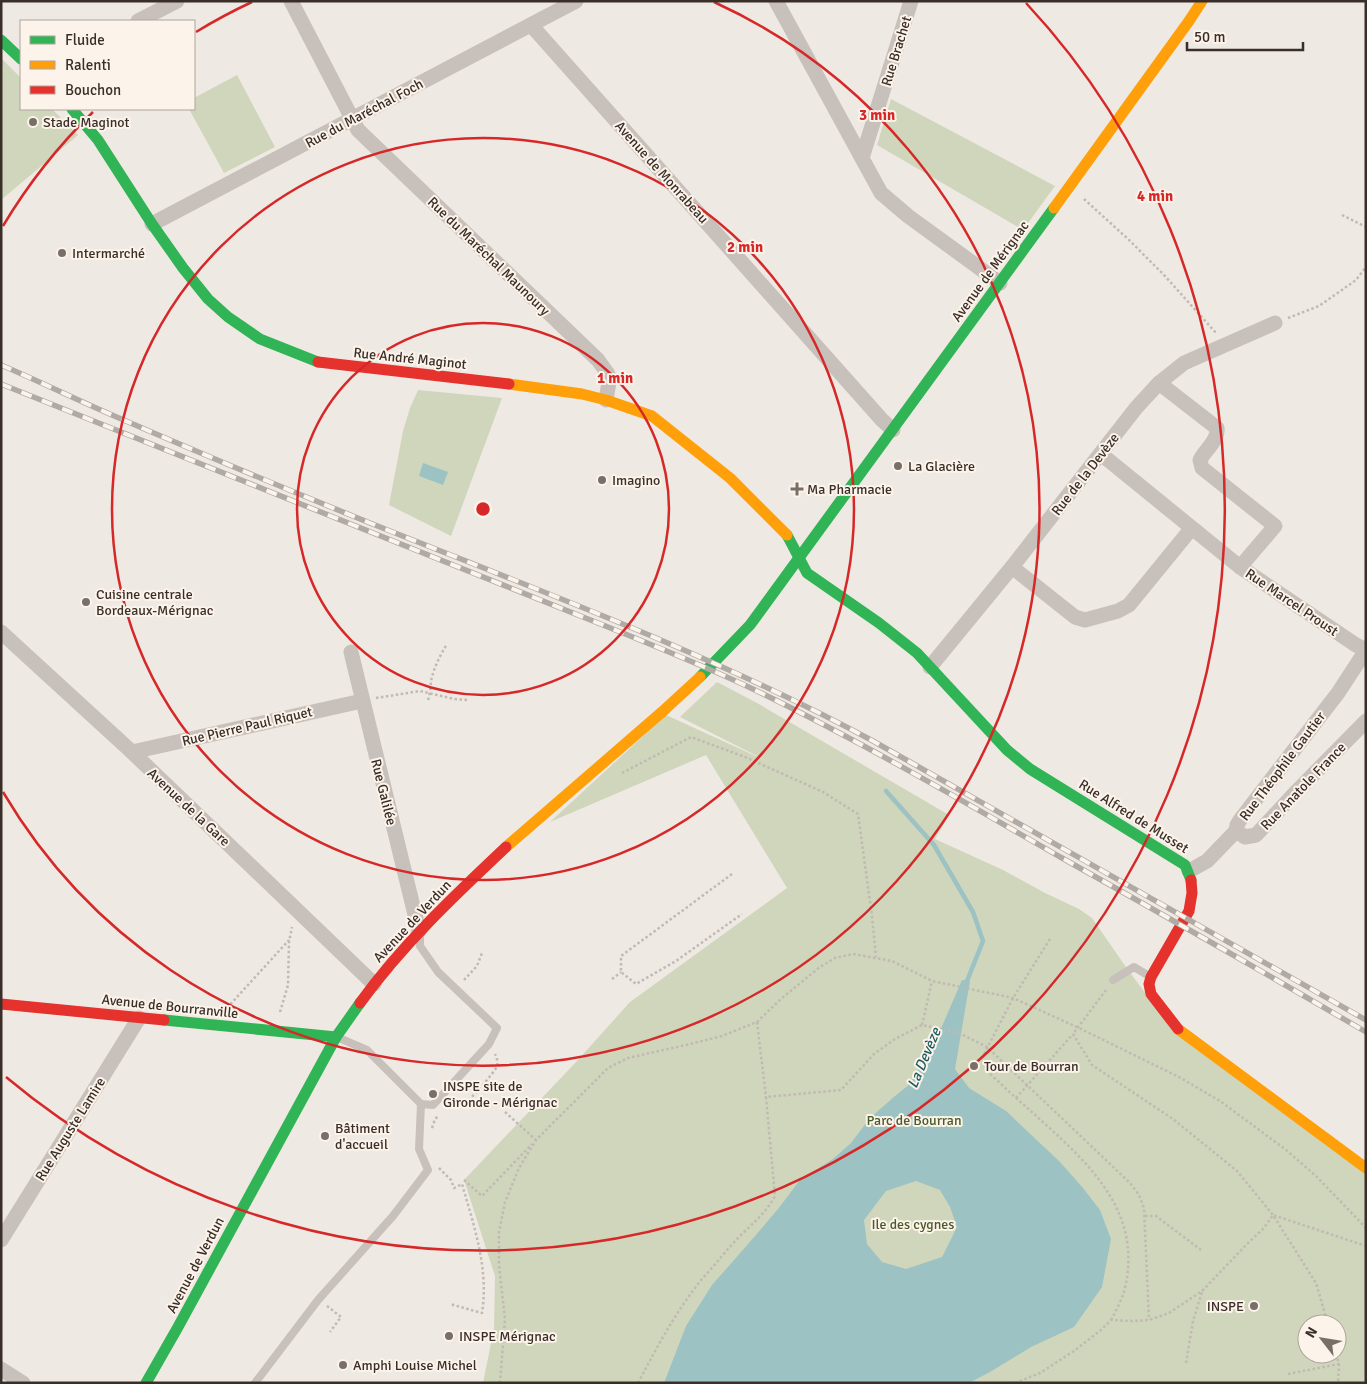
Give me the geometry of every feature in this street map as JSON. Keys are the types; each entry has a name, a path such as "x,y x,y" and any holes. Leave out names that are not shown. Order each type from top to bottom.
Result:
{"street":[{"path":"140,20 177,1"},
{"name":"Rue du Maréchal Maunoury","path":"291,1 358,130 598,360 608,374 606,400"},
{"name":"Rue du Maréchal Foch","path":"152,224 576,1"},
{"path":"776,1 881,193 908,216 1000,283"},
{"name":"Rue Brachet","path":"862,158 911,1"},
{"name":"Avenue de Mérignac","path":"799,558 1000,283 1202,1"},
{"name":"Avenue de Monrabeau","path":"531,26 882,420 893,430"},
{"path":"1,40 20,58"},
{"name":"Rue André Maginot","path":"73,110 98,140 152,224 208,299 228,317 260,339 314,362 530,386 582,394 652,416 730,478 788,536 799,558"},
{"name":"Rue de la Devèze","path":"930,667 1012,567 1136,408 1159,383 1184,364 1275,323"},
{"name":"Rue Marcel Proust","path":"1159,383 1217,428 1218,433 1200,460 1202,468 1275,526 1240,567 1366,650"},
{"path":"1101,454 1240,567"},
{"path":"1012,567 1075,617 1084,620 1118,611 1129,604 1191,529"},
{"name":"Rue Alfred de Musset","path":"799,558 807,574 879,623 917,654 1007,750 1024,764 1185,865 1189,871 1192,889 1189,911 1150,977"},
{"name":"Avenue de Verdun","path":"146,1383 336,1037 374,984 419,931 462,888 519,835 662,712 703,674 750,625 799,558"},
{"name":"Avenue de la Gare","path":"1,632 132,752 374,984"},
{"name":"Rue Théophile Gautier","path":"1189,871 1207,861 1236,831 1240,820 1338,693 1366,650"},
{"name":"Rue Galilée","path":"351,652 419,931"},
{"name":"Rue Pierre Paul Riquet","path":"132,752 362,701"},
{"name":"Rue Anatole France","path":"1236,831 1245,837 1256,835 1294,793 1366,721"},
{"path":"1150,977 1149,984 1152,994 1178,1029 1366,1168"},
{"name":"Avenue de Bourranville","path":"1,1004 336,1037"},
{"name":"Rue Auguste Lamire","path":"1,1240 139,1018"},
{"path":"1,1369 22,1383"}],"lane":[{"path":"336,1037 367,1050 422,1104 433,1105 489,1044 498,1028 438,972 420,946 419,931"},
{"path":"1113,980 1134,967 1150,977"},
{"path":"255,1383 318,1300 394,1216 428,1170 420,1148 422,1104"}],"path":[{"path":"1068,188 1087,202 1128,239 1164,275 1227,345"},
{"path":"1342,214 1366,227"},
{"path":"1275,323 1319,306 1356,280 1366,267"},
{"path":"428,700 432,677 447,644"},
{"path":"362,701 420,691 454,699 468,700"},
{"path":"616,777 691,737 745,757 814,788 858,814 876,957"},
{"path":"621,972 621,956 732,874"},
{"path":"274,1031 288,986 290,939 296,908"},
{"path":"621,972 636,984 676,961 742,914"},
{"path":"211,1025 290,939"},
{"path":"1014,1383 1040,1373 1074,1351 1112,1320 1124,1294 1128,1273 1127,1240 1123,1222 1117,1207 1098,1176 1066,1143 989,1072 982,1058 1013,998 1050,939"},
{"path":"456,989 477,966 482,952"},
{"path":"464,1180 482,1196 608,1068 628,1058 722,1036 757,1022 820,966 835,958 853,954 892,961 932,981 1013,998 1178,1077 1220,1102 1285,1149 1316,1176 1366,1228"},
{"path":"612,979 621,972"},
{"path":"1016,1098 1028,1087 1079,1028 1113,980"},
{"path":"922,1025 932,981"},
{"path":"638,1383 682,1306 702,1280 768,1208 775,1196 757,1022"},
{"path":"766,1097 841,1090 874,1054 895,1039 922,1025 960,1033 987,1047 1130,1183 1139,1195 1145,1216 1149,1320"},
{"path":"1073,1034 1092,1065 1173,1119 1237,1171 1274,1215 1316,1283 1325,1314"},
{"path":"440,1098 459,1104 466,1102 493,1073 498,1061 489,1044"},
{"path":"505,1112 536,1140"},
{"path":"431,1131 440,1113"},
{"path":"500,1383 505,1319 499,1265 499,1232 504,1202 519,1168 536,1140"},
{"path":"439,1168 451,1180 454,1188 462,1184 474,1226 484,1273 482,1313 450,1304"},
{"path":"1274,1215 1366,1246"},
{"path":"1112,1320 1149,1320 1169,1313 1202,1291 1264,1228 1274,1215"},
{"path":"1145,1216 1156,1216 1201,1250"},
{"path":"1186,1363 1193,1321 1202,1291"},
{"path":"318,1300 341,1317 330,1332"},
{"path":"1288,1374 1339,1364 1338,1383"}],"green space":[{"name":"Stade Maginot","path":"1,58 20,77 20,110 53,110 78,135 1,200"},
{"path":"237,75 275,147 224,173 190,110 195,110 195,97"},
{"path":"891,99 1055,186 1023,230 877,145"},
{"path":"418,390 502,398 451,536 389,505 403,431"},
{"name":"Parc de Bourran","path":"717,682 757,703 949,815 935,839 1003,870 1079,909 1092,918 1175,1033 1366,1174 1366,1383 483,1383 494,1328 495,1276 464,1180 630,1002 787,888 706,755 550,822 666,715 769,762 680,717"}],"water":[{"path":"423,463 448,472 443,485 419,476"},
{"path":"962,980 970,981 955,1069 969,1088 1006,1111 1060,1162 1100,1210 1111,1239 1102,1287 1074,1327 1031,1347 969,1383 664,1383 686,1326 712,1285 778,1209 800,1180 833,1159 851,1143 870,1118 910,1084 921,1065 927,1061","holes":["916,1181 940,1190 950,1207 957,1227 942,1257 906,1269 882,1262 867,1244 864,1220 886,1191"]}],"waterway":[{"name":"La Devèze","path":"886,791 934,845 973,912 983,941 965,986"}],"railway":[{"path":"1,365 104,412 213,458 625,625 812,709 873,741 1366,1020"},
{"path":"1,384 608,627 755,690 910,771 1366,1032"}],"traffic: fast":[{"path":"1,40 20,58"},
{"path":"73,110 98,140 152,224 208,299 228,317 260,339 318,362"},
{"path":"700,677 750,625 1054,208"},
{"path":"787,535 807,573 879,623 917,653 1007,750 1030,769 1185,865 1191,880"},
{"path":"146,1383 336,1037 360,1003"},
{"path":"164,1020 336,1037"}],"traffic: slow":[{"path":"1054,208 1202,1"},
{"path":"509,384 582,394 652,416 730,478 787,535"},
{"path":"506,847 700,677"},
{"path":"1178,1029 1366,1168"}],"traffic: jam":[{"path":"318,362 509,384"},
{"path":"360,1003 411,941 506,847"},
{"path":"1178,1029 1151,994 1149,984 1151,977 1189,911 1192,893 1191,880"},
{"path":"1,1004 164,1020"}],"place":[{"name":"Stade Maginot","path":"33,122"},
{"name":"Intermarché","path":"62,253"},
{"name":"La Glacière","path":"898,466"},
{"name":"Imagino","path":"602,480"},
{"name":"Ma Pharmacie","path":"797,489"},
{"name":"Cuisine centrale Bordeaux-Mérignac","path":"86,602"},
{"name":"Tour de Bourran","path":"974,1066"},
{"name":"INSPE site de Gironde - Mérignac","path":"433,1094"},
{"name":"Bâtiment d'accueil","path":"325,1136"},
{"name":"INSPE","path":"1254,1306"},
{"name":"INSPE Mérignac","path":"449,1336"},
{"name":"Amphi Louise Michel","path":"343,1365"}],"park label":[{"name":"Ile des cygnes","path":"913,1224"}]}
